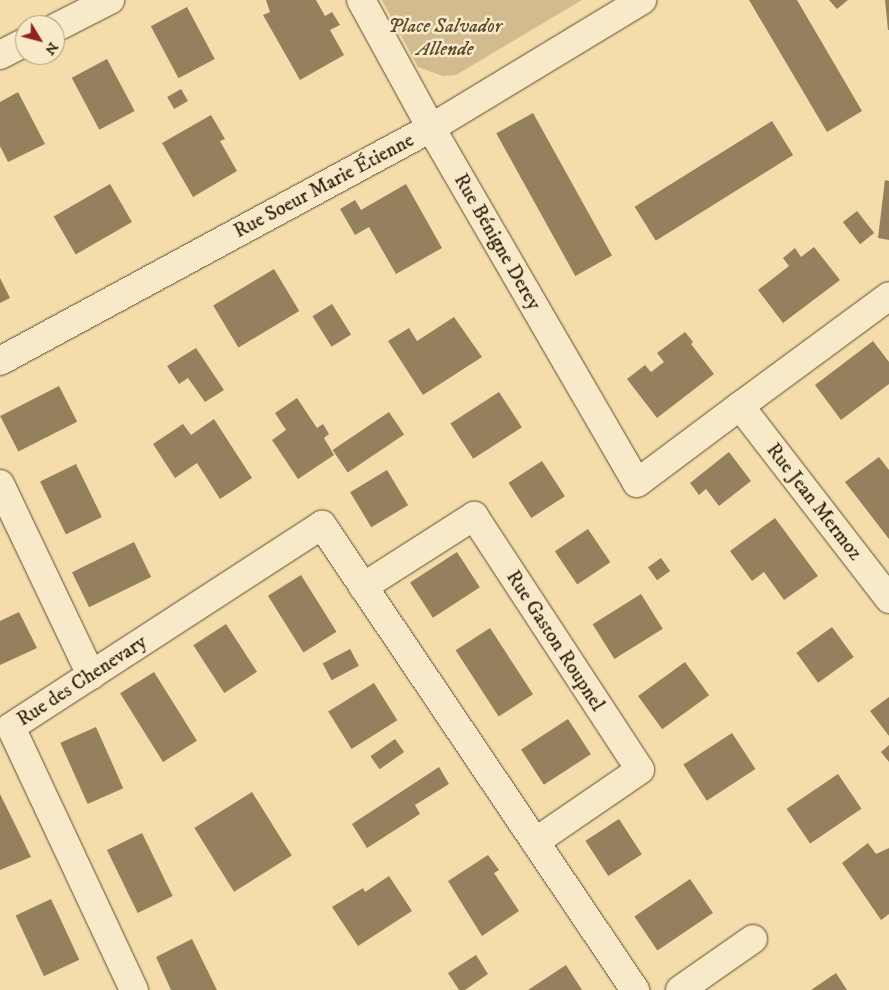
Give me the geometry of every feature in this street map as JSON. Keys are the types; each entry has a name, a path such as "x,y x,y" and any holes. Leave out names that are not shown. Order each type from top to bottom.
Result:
{"street":[{"path":"65,23 110,0"},
{"name":"Rue Bénigne Derey","path":"361,0 431,128 638,483 740,406"},
{"name":"Rue Soeur Marie Étienne","path":"0,361 431,128 642,0"},
{"path":"0,55 15,47"},
{"path":"740,406 889,296"},
{"name":"Rue Jean Mermoz","path":"740,406 889,599"},
{"path":"0,484 91,675"},
{"name":"Rue Gaston Roupnel","path":"363,587 474,516 640,770 535,842"},
{"name":"Rue des Chenevary","path":"134,990 11,727 322,525 363,587"},
{"path":"363,587 635,990"},
{"path":"680,990 753,939"}],"green space":[{"name":"Place Salvador Allende","path":"382,0 582,0 456,75 443,76 418,67"}],"building":[{"path":"266,0 316,0 325,16 332,12 340,25 330,30 344,55 300,80 263,15 270,12"},
{"path":"749,0 797,0 862,111 827,132"},
{"path":"829,0 848,0 837,9"},
{"path":"885,0 889,0 889,30 888,30"},
{"path":"187,7 215,59 178,78 151,26"},
{"path":"107,59 135,111 99,130 72,78"},
{"path":"181,89 188,101 174,109 167,97"},
{"path":"18,92 45,144 8,162 0,146 0,102"},
{"path":"533,113 612,256 575,276 496,133"},
{"path":"211,115 225,139 220,141 237,171 193,197 162,143"},
{"path":"772,121 793,155 656,241 635,207"},
{"path":"885,180 889,181 889,240 878,238"},
{"path":"110,184 132,222 76,255 54,216"},
{"path":"406,184 442,248 396,274 369,227 355,235 340,209 355,200 361,210"},
{"path":"857,211 874,233 860,244 843,222"},
{"path":"814,247 840,280 783,323 758,290 789,266 783,258 795,248 801,257"},
{"path":"274,269 299,311 238,348 213,306"},
{"path":"0,278 10,298 0,303"},
{"path":"332,304 351,335 332,347 312,316"},
{"path":"454,317 482,357 423,395 388,341 409,328 417,341"},
{"path":"685,332 693,342 691,344 714,374 657,418 627,379 645,365 651,372 664,362 657,353"},
{"path":"873,341 889,362 889,384 841,420 815,385"},
{"path":"196,348 224,390 205,402 188,378 179,384 167,366"},
{"path":"59,386 77,422 18,452 0,416"},
{"path":"499,392 522,427 473,459 450,424"},
{"path":"297,398 317,428 323,424 329,434 324,438 334,455 298,479 272,440 286,430 275,413"},
{"path":"389,412 404,434 348,472 333,450"},
{"path":"214,419 252,478 220,499 197,463 175,478 153,444 183,424 191,435"},
{"path":"729,452 751,481 719,506 706,489 699,495 690,483"},
{"path":"879,457 889,470 889,539 845,482"},
{"path":"542,461 565,496 531,518 508,483"},
{"path":"76,464 102,517 66,535 40,482"},
{"path":"387,470 408,505 371,527 350,492"},
{"path":"775,518 818,576 784,600 764,572 752,581 730,551"},
{"path":"588,529 610,562 577,585 555,551"},
{"path":"134,542 151,577 89,607 72,572"},
{"path":"457,552 480,587 433,618 410,582"},
{"path":"661,558 670,571 657,580 648,567"},
{"path":"301,575 337,632 303,652 268,596"},
{"path":"641,594 663,629 614,659 593,624"},
{"path":"19,612 37,648 0,665 0,621"},
{"path":"226,624 257,672 224,693 193,645"},
{"path":"832,627 854,657 818,683 796,653"},
{"path":"490,628 533,694 499,717 456,650"},
{"path":"350,649 359,666 332,680 323,664"},
{"path":"685,662 709,695 662,729 638,696"},
{"path":"154,672 197,741 163,762 120,693"},
{"path":"374,683 397,720 352,749 328,712"},
{"path":"889,697 889,736 870,711"},
{"path":"568,719 591,754 544,785 521,749"},
{"path":"96,727 123,788 88,804 60,743"},
{"path":"732,733 755,769 707,801 683,765"},
{"path":"395,739 404,752 380,769 370,756"},
{"path":"889,745 889,762 881,752"},
{"path":"439,767 449,784 415,805 420,814 367,848 352,824"},
{"path":"838,774 861,809 810,843 787,809"},
{"path":"252,792 292,856 234,892 194,828"},
{"path":"0,794 31,857 0,870"},
{"path":"619,819 642,854 608,876 585,841"},
{"path":"142,833 173,896 138,913 107,850"},
{"path":"868,843 876,854 889,848 889,914 881,920 842,863"},
{"path":"488,855 499,870 494,873 519,911 482,936 448,881"},
{"path":"389,876 412,911 358,946 332,907 363,888 365,892"},
{"path":"690,879 713,913 657,950 634,916"},
{"path":"51,899 79,960 44,976 16,915"},
{"path":"192,939 217,990 171,990 156,957"},
{"path":"476,955 488,974 465,990 459,990 448,973"},
{"path":"566,965 582,990 528,990"},
{"path":"836,973 847,990 811,990"}]}
